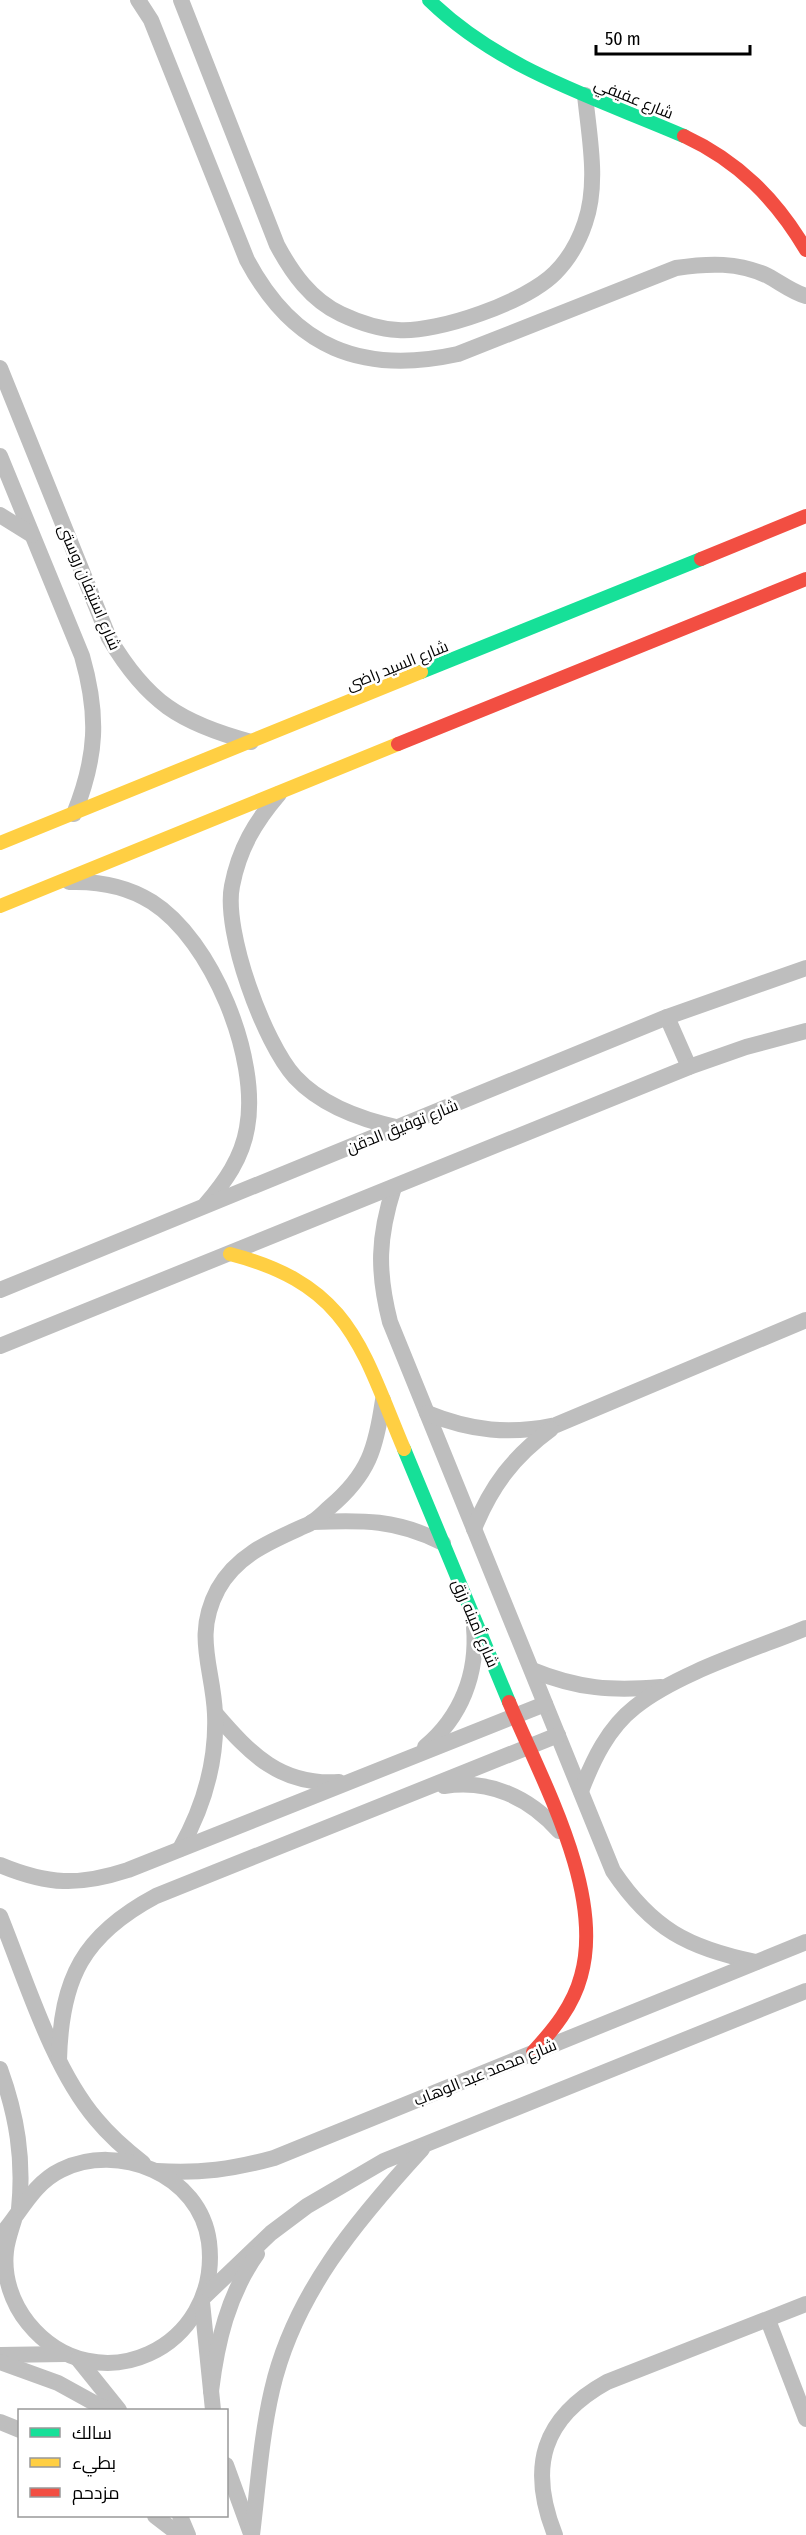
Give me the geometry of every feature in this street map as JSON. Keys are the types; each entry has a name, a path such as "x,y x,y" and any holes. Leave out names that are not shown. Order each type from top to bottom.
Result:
{"street":[{"path":"138,0 151,20 247,260 265,292 289,319 318,340 343,351 386,362 423,362 458,354 676,268 705,264 734,264 752,270 806,296"},
{"path":"181,0 277,245 292,272 313,296 339,314 368,325 399,330 464,319 496,307 554,274 573,250 585,223 591,193 585,95"},
{"name":"شارع عفيفي","path":"429,0 460,31 531,71 683,136 727,160 776,204 806,250"},
{"name":"شارع استيفان روستى","path":"0,368 109,638 128,669 152,696 181,717 214,732 251,742"},
{"name":"شارع استيفان روستى","path":"0,456 82,656 91,687 95,719 93,752 86,783 74,813"},
{"path":"0,515 33,535"},
{"name":"شارع السيد راضى","path":"0,843 806,516"},
{"path":"0,906 806,579"},
{"path":"281,792 253,828 240,853 231,888 233,922 255,1000 269,1035 296,1078 341,1109 370,1121 400,1128"},
{"path":"59,882 91,881 122,888 151,901 176,921 196,946 226,1004 245,1066 250,1099 247,1129 238,1158 222,1185 202,1208"},
{"name":"شارع توفيق الدقن","path":"0,1290 668,1017 806,968"},
{"path":"668,1017 689,1067"},
{"path":"0,1346 689,1067 746,1047 806,1031"},
{"name":"شارع أمينه رزق","path":"394,1187 384,1220 379,1254 382,1289 390,1322 613,1870 633,1899 650,1916 688,1943 721,1955 756,1962"},
{"name":"شارع أمينه رزق","path":"230,1254 281,1270 318,1293 341,1316 359,1342 567,1840 587,1904 588,1945 579,1985 560,2021 533,2052"},
{"path":"428,1413 469,1427 503,1432 530,1431 556,1425 806,1320"},
{"path":"180,1849 196,1821 207,1787 213,1753 215,1713 205,1659 206,1621 218,1588 240,1561 271,1540 312,1522 352,1487 370,1462 378,1438 383,1400"},
{"path":"474,1529 484,1504 514,1460 556,1425"},
{"path":"312,1522 376,1521 422,1532 443,1543"},
{"path":"415,1756 440,1735 459,1709 472,1668 476,1646 472,1614"},
{"path":"581,1791 593,1760 611,1732 633,1708 662,1687 806,1628"},
{"path":"532,1670 561,1682 592,1689 662,1687"},
{"path":"0,1865 29,1877 62,1882 96,1880 545,1704"},
{"path":"215,1713 261,1761 289,1776 321,1783 352,1781"},
{"path":"59,2060 60,2026 66,1993 75,1972 100,1934 126,1912 156,1896 558,1735"},
{"path":"425,1789 456,1784 486,1786 518,1797 546,1816 567,1840"},
{"path":"0,1916 59,2060 75,2091 95,2119 119,2144 181,2189 198,2212 205,2230 211,2269 203,2300 213,2409"},
{"name":"شارع محمد عبد الوهاب","path":"152,2169 196,2173 236,2169 274,2158 806,1942"},
{"path":"0,2355 72,2356 107,2363 136,2359 154,2351 186,2327 203,2300 271,2233 344,2182 425,2144 806,1991"},
{"path":"0,2069 16,2117 21,2148 22,2180 16,2216 6,2251 11,2293 19,2312 39,2337 72,2356 118,2409"},
{"path":"252,2535 272,2390 287,2342 307,2296 334,2253 366,2211 425,2144"},
{"path":"0,2236 36,2188 60,2171 78,2164 117,2159 152,2169"},
{"path":"211,2391 215,2357 231,2302 251,2262 271,2233"},
{"path":"555,2535 542,2495 542,2467 549,2440 562,2416 583,2396 607,2382 806,2304"},
{"path":"768,2320 806,2419"},
{"path":"0,2362 58,2382 105,2409"},
{"path":"0,2422 18,2429"},
{"path":"228,2470 252,2535"},
{"path":"156,2517 180,2535"},
{"path":"180,2517 188,2535"}],"traffic: fast":[{"path":"429,0 457,24 518,64 550,80 684,136"},
{"path":"421,672 701,559"},
{"path":"404,1449 509,1702"}],"traffic: slow":[{"path":"0,843 421,672"},
{"path":"0,906 398,744"},
{"path":"230,1254 270,1267 302,1283 326,1302 346,1325 362,1351 404,1449"}],"traffic: jam":[{"path":"684,136 722,157 754,183 782,214 806,250"},
{"path":"701,559 806,516"},
{"path":"398,744 806,579"},
{"path":"509,1702 566,1836 577,1873 584,1909 586,1943 578,1987 562,2017 533,2052"}]}
